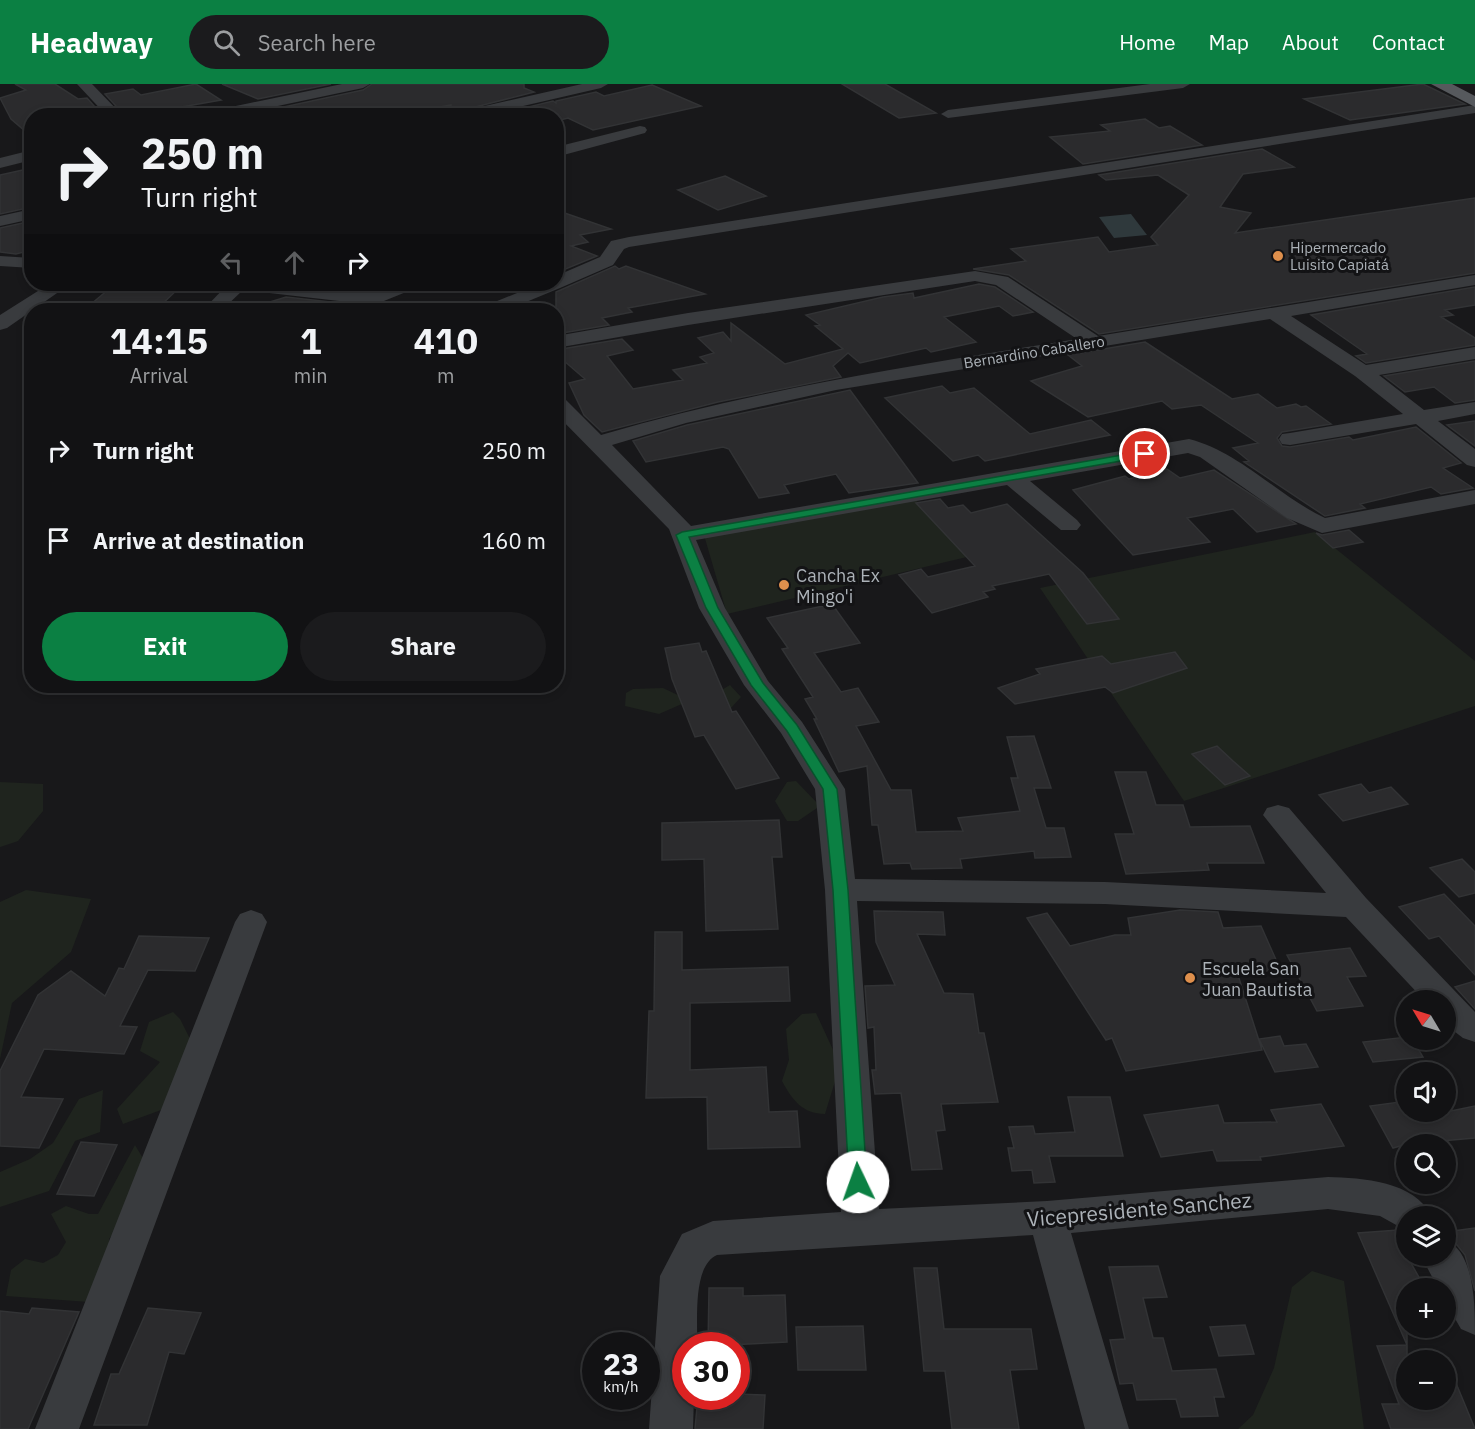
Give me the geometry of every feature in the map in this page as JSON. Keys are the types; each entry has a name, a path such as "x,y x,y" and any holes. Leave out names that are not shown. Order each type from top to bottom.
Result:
{"main road":[{"path":"1439,84 1475,102"}],"street":[{"path":"84,84 108,108"},
{"path":"268,108 363,84"},
{"path":"494,108 600,84"},
{"path":"948,114 1183,84"},
{"path":"564,279 607,261 617,245 629,242 1475,109"},
{"path":"564,150 640,130"},
{"path":"0,163 24,157"},
{"path":"0,222 24,216"},
{"path":"0,261 24,262"},
{"path":"564,341 688,319 975,276 1002,281 1096,343"},
{"name":"Bernardino Caballero","path":"597,444 681,418 836,384 1475,280"},
{"path":"29,303 50,291"},
{"path":"219,303 232,291"},
{"path":"286,291 367,303"},
{"path":"384,303 400,291"},
{"path":"512,303 538,291"},
{"path":"0,305 24,305"},
{"path":"0,324 24,306"},
{"path":"1274,313 1362,372 1475,459"},
{"path":"1362,372 1475,353"},
{"path":"1290,439 1475,408"},
{"path":"564,409 680,527 712,608 757,685 792,728 830,789 841,890 861,1227"},
{"path":"682,535 1189,446 1208,452 1295,513 1323,526 1475,496"},
{"path":"1012,477 1069,525"},
{"path":"1278,815 1355,906 1434,990"},
{"path":"841,890 1105,893 1355,906"},
{"path":"57,1429 251,922"},
{"path":"1456,1014 1475,1029"},
{"name":"Vicepresidente Sanchez","path":"671,1429 680,1276 696,1246 713,1238 861,1227 1047,1218 1328,1193 1363,1194 1399,1206"},
{"path":"1047,1218 1107,1429"},
{"path":"1447,1266 1475,1316"}],"shaded area":[{"path":"1131,214 1147,235 1114,238 1099,217"},
{"name":"Cancha Ex Mingo'i","path":"914,498 971,556 727,614 704,535"},
{"path":"1315,532 1475,661 1475,706 1184,801 1040,588"},
{"path":"730,685 741,697 731,708 711,709 684,703 659,714 625,706 626,693 633,689 663,688 686,699 715,694"},
{"path":"796,781 820,806 798,821 787,821 775,801 787,782"},
{"path":"0,782 43,784 43,811 18,841 0,847"},
{"path":"26,890 91,899 71,952 12,1003 0,1059 0,902"},
{"path":"173,1012 180,1019 195,1049 190,1069 161,1110 123,1124 117,1109 160,1062 140,1051 149,1022"},
{"path":"816,1013 840,1065 825,1114 804,1109 782,1081 789,1060 786,1029 802,1014"},
{"path":"103,1090 100,1132 75,1141 49,1191 0,1207 0,1172 30,1159 53,1143 79,1099"},
{"path":"135,1145 157,1182 109,1239 110,1264 89,1302 6,1296 11,1270 25,1259 43,1263 58,1255 66,1242 51,1214 66,1206 89,1214 98,1214"},
{"path":"1312,1271 1344,1281 1364,1429 1238,1429 1253,1415 1274,1368 1292,1287"}],"building":[{"path":"15,84 55,84 78,99 87,98 96,108 24,108 24,130 11,119 0,98 26,90"},
{"path":"196,84 221,100 176,108 118,108 105,94 133,89 141,95"},
{"path":"222,84 331,84 258,99"},
{"path":"372,84 524,84 524,88 534,92 472,108 451,108 451,105 435,108 279,108 363,90"},
{"path":"842,84 885,84 936,113 899,118"},
{"path":"1423,84 1465,104 1350,120 1304,99"},
{"path":"652,85 701,106 593,130 568,118 564,119 564,108 525,108 553,101 556,103 556,101 596,92 604,96"},
{"path":"1145,119 1159,128 1170,126 1202,145 1083,164 1050,137 1110,131 1101,125"},
{"name":"Hipermercado Luisito Capiatá","path":"1262,149 1294,167 1243,174 1220,207 1251,213 1235,233 1475,198 1475,273 1099,334 1009,275 973,269 1026,261 1011,249 1098,237 1109,252 1158,245 1151,237 1189,195 1158,175 1106,180 1099,175"},
{"path":"24,170 24,209 0,214 0,175"},
{"path":"725,176 766,196 718,210 678,190"},
{"path":"564,213 611,229 580,235 588,242 571,246 597,256 564,270"},
{"path":"24,223 24,252 16,254 0,252 0,228"},
{"path":"615,266 619,269 626,266 705,294 628,308 632,312 602,318 609,325 564,333 564,303 556,303 556,292 564,291 564,288"},
{"path":"979,284 995,287 1033,312 1013,316 999,306 944,317 976,342 931,352 926,348 860,363 848,353 833,366 841,377 718,402 602,432 584,415 569,383 585,379 564,361 564,349 622,339 633,350 607,356 633,389 683,380 673,370 707,363 700,357 714,353 698,338 723,332 731,341 731,323 785,364 843,349 815,326 820,325 806,315 883,297 913,293 914,298"},
{"path":"1475,287 1475,305 1445,310 1453,315 1441,317 1475,338 1475,345 1366,363 1356,356 1367,354 1311,315"},
{"path":"107,291 176,291 163,303 92,303"},
{"path":"286,297 330,302 328,303 266,303"},
{"path":"1145,342 1232,399 1258,394 1277,408 1296,404 1301,407 1306,406 1331,424 1282,432 1277,438 1282,446 1290,447 1349,437 1353,440 1416,427 1461,463 1443,468 1473,488 1441,494 1431,487 1360,504 1365,508 1325,516 1244,462 1249,461 1233,448 1258,443 1201,405 1172,409 1162,401 1088,417 1031,381 1082,366 1068,355"},
{"path":"1475,361 1475,400 1455,403 1434,387 1405,392 1384,376"},
{"path":"942,386 950,393 974,388 1030,434 1091,420 1110,435 985,461 978,455 953,461 885,398"},
{"path":"850,390 918,483 849,493 836,474 784,485 789,493 759,498 729,449 723,447 646,462 633,441 687,425"},
{"path":"1475,421 1475,446 1447,425"},
{"path":"1167,469 1180,478 1214,470 1296,524 1257,532 1233,509 1187,518 1210,542 1133,555 1073,490 1125,476 1129,479"},
{"path":"940,499 948,508 963,505 971,513 1007,504 1083,573 1119,619 1087,624 1049,574 992,586 995,589 983,592 988,597 932,613 899,575 921,569 928,577 975,566 916,503"},
{"path":"1349,530 1363,542 1333,548 1316,533 1322,535"},
{"path":"832,604 860,643 814,653 841,692 858,688 879,722 856,726 891,790 911,790 916,832 963,831 958,818 1020,811 1011,778 1018,778 1007,737 1034,736 1051,788 1034,788 1046,828 1064,828 1071,857 1035,858 1034,851 960,859 962,868 912,869 910,863 884,864 878,825 872,825 867,766 839,772 814,719 817,719 805,699 813,697 782,649 788,648 767,618"},
{"path":"699,643 702,652 706,651 732,712 736,711 779,778 736,789 704,735 695,737 672,679 665,648"},
{"path":"1175,652 1187,668 1113,693 1105,687 1015,704 998,688 1040,674 1036,669 1102,656 1111,664"},
{"path":"1217,746 1250,776 1225,785 1192,754"},
{"path":"1115,772 1146,772 1156,805 1183,805 1190,827 1250,826 1264,863 1207,863 1209,870 1126,874 1115,834 1134,834"},
{"path":"1361,784 1369,793 1391,787 1408,804 1343,821 1319,795"},
{"path":"779,820 782,857 772,857 778,929 706,931 704,859 662,860 662,823"},
{"path":"1462,859 1475,872 1475,893 1459,897 1430,868"},
{"path":"1444,894 1475,926 1475,975 1439,936 1429,939 1399,907"},
{"path":"1180,910 1218,912 1223,928 1261,926 1281,971 1237,972 1262,1050 1126,1071 1112,1038 1106,1040 1027,918 1047,913 1070,946 1115,935 1131,935 1128,918"},
{"path":"874,911 943,912 945,935 917,934 944,993 973,994 979,1033 984,1033 998,1102 941,1104 945,1130 936,1131 942,1169 912,1170 901,1093 875,1094 872,1070 876,1070 874,1027 868,1028 865,986 895,985 876,942"},
{"path":"655,932 682,932 682,970 788,967 790,1001 690,1003 690,1070 766,1067 769,1112 797,1111 800,1147 708,1149 707,1097 646,1098 649,1011 654,1011"},
{"path":"139,936 209,938 195,971 148,970 120,1026 137,1027 124,1054 44,1049 21,1097 63,1099 39,1148 0,1146 0,1071 38,995 71,971 105,996 119,968 124,969"},
{"path":"1350,948 1366,976 1347,977 1363,1006 1317,1011 1287,955"},
{"path":"1475,981 1475,1009 1455,987"},
{"path":"1280,1036 1284,1046 1306,1044 1318,1067 1275,1072 1259,1039"},
{"path":"1396,1038 1396,1050 1419,1050 1423,1057 1373,1062 1363,1042"},
{"path":"1068,1097 1110,1097 1123,1156 1049,1156 1055,1182 1034,1183 1032,1170 1012,1171 1008,1148 1014,1148 1009,1127 1033,1126 1035,1134 1075,1132"},
{"path":"1396,1102 1396,1122 1456,1122 1456,1110 1475,1106 1475,1138 1456,1140 1456,1134 1396,1134 1396,1147 1393,1148 1370,1106"},
{"path":"1321,1104 1344,1146 1260,1157 1261,1160 1217,1161 1213,1150 1161,1157 1144,1115 1218,1105 1224,1123 1277,1122 1271,1110"},
{"path":"81,1142 117,1145 94,1196 57,1194"},
{"path":"1475,1228 1475,1291 1465,1255 1456,1244 1456,1231"},
{"path":"1396,1230 1396,1266 1413,1266 1419,1278 1396,1278 1396,1320 1358,1233"},
{"path":"1158,1266 1167,1297 1143,1298 1153,1338 1163,1338 1172,1371 1216,1369 1224,1397 1214,1397 1218,1416 1181,1417 1176,1399 1137,1400 1133,1383 1120,1384 1110,1340 1125,1339 1109,1267"},
{"path":"914,1268 937,1268 944,1329 1031,1329 1037,1369 1010,1370 1019,1429 952,1429 945,1371 924,1371"},
{"path":"709,1288 743,1288 743,1296 785,1295 787,1342 750,1344 750,1332 708,1332"},
{"path":"32,1308 79,1312 28,1429 0,1429 0,1311 29,1314"},
{"path":"148,1308 201,1313 184,1354 169,1352 147,1425 94,1425 111,1374 119,1374"},
{"path":"1245,1325 1254,1354 1219,1356 1210,1327"},
{"path":"863,1326 866,1370 798,1370 796,1327"},
{"path":"1407,1345 1407,1350 1396,1350 1396,1396 1377,1346"},
{"path":"1456,1383 1475,1429 1391,1429 1382,1404 1396,1404 1396,1410 1456,1410"},
{"path":"750,1394 765,1395 763,1429 695,1429 697,1410 750,1410"}],"place":[{"name":"Hipermercado Luisito Capiatá","path":"1278,256"},
{"name":"Cancha Ex Mingo'i","path":"784,585"},
{"name":"Escuela San Juan Bautista","path":"1190,978"}],"route":[{"path":"858,1182 841,890 830,789 792,728 757,685 712,608 682,535 1145,454"}]}
